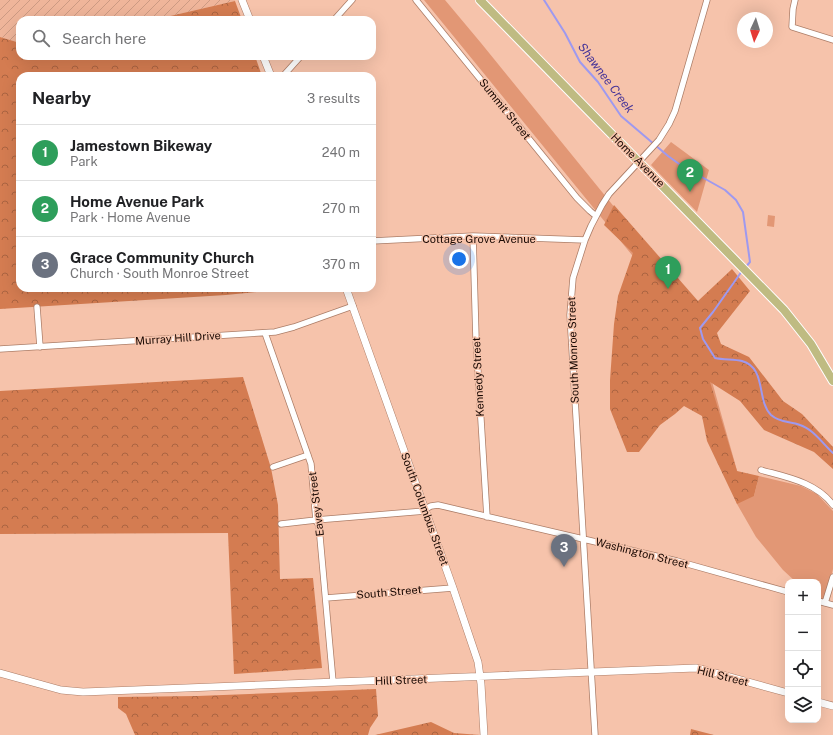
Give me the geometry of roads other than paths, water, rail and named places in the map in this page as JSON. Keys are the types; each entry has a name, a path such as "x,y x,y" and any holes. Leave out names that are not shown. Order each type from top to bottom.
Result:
{"main road":[{"name":"Home Avenue","path":"480,0 784,310 803,333 833,381"}],"street":[{"path":"242,0 248,16"},
{"path":"338,16 352,0"},
{"name":"Summit Street","path":"416,0 577,198 596,216"},
{"name":"South Monroe Street","path":"595,735 570,311 573,278 585,240 596,216 609,194 659,140 669,124 675,111 707,0"},
{"path":"795,0 792,9 792,27 833,40"},
{"path":"265,60 269,72"},
{"path":"287,72 297,60"},
{"name":"Cottage Grove Avenue","path":"376,241 473,236 585,240"},
{"name":"Kennedy Street","path":"473,236 476,340 486,517"},
{"name":"South Columbus Street","path":"348,292 478,662 484,735"},
{"name":"Murray Hill Drive","path":"0,349 275,332 294,327 353,306"},
{"path":"37,307 40,347"},
{"name":"Eavey Street","path":"265,333 308,455 313,476 316,520 319,526 333,682"},
{"path":"272,468 308,455"},
{"path":"761,470 809,485 821,493 833,505"},
{"name":"Washington Street","path":"281,524 425,510 431,506 438,505 583,538 700,567 785,591"},
{"path":"825,602 833,577"},
{"name":"South Street","path":"326,598 453,588"},
{"path":"821,601 833,605"},
{"name":"Hill Street","path":"0,673 61,690 83,692 701,669 785,693"},
{"path":"821,703 833,706"}],"waterway":[{"name":"Shawnee Creek","path":"544,0 565,33 580,62 598,82 621,116 668,156 682,166 725,190 736,200 743,212 750,262 745,268"},
{"name":"Shawnee Creek","path":"742,271 700,328 703,339 715,358 742,361 750,365 755,370 766,409 774,418 805,427 814,433 833,453"}],"place":[{"name":"Home Avenue Park","path":"690,192"},
{"name":"Jamestown Bikeway","path":"668,289"},
{"name":"Grace Community Church","path":"564,567"}]}
